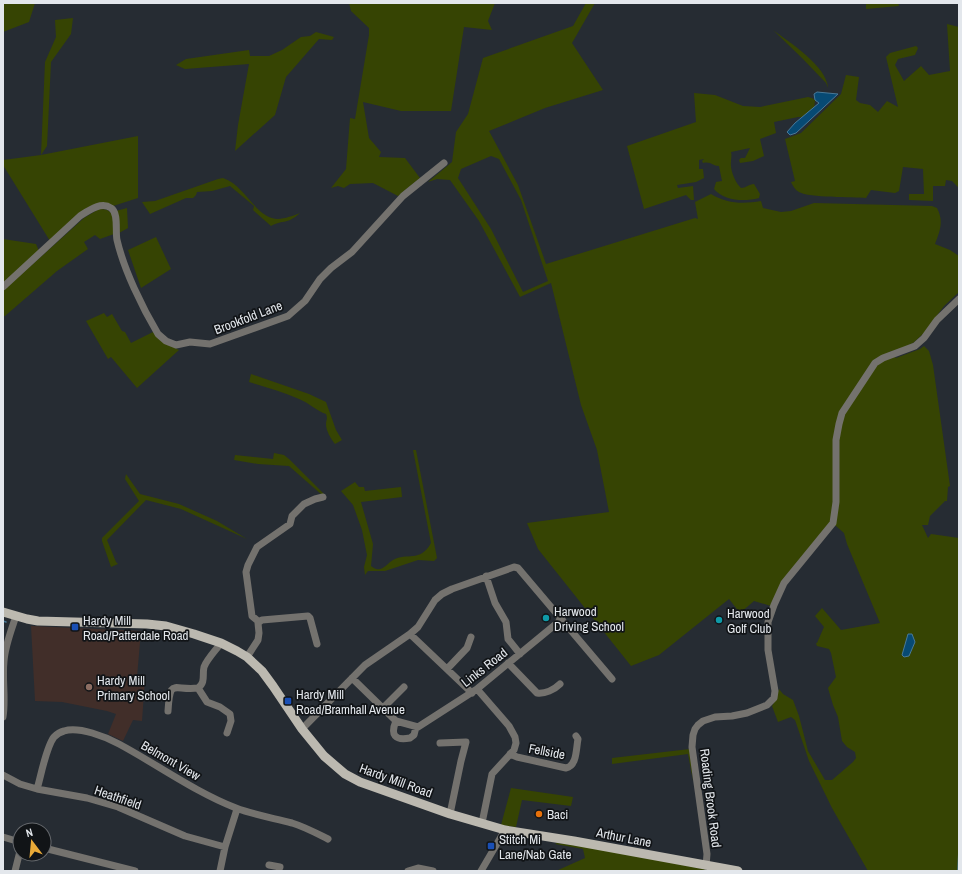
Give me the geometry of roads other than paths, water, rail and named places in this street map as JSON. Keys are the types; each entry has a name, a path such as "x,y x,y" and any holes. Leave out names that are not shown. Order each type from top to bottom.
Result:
{"main road":[{"name":"Hardy Mill Road","path":"3,612 38,620 157,624 221,643 247,657 262,671 316,748 331,763 352,778 450,814 504,830"},
{"name":"Arthur Lane","path":"504,830 574,841 738,871"}],"street":[{"name":"Brookfold Lane","path":"3,287 80,216 94,208 108,206 112,208 114,213 116,238 128,273 158,334 166,341 176,345 190,342 210,344 288,316 305,301 320,279 331,268 352,252 403,196 444,163"},
{"name":"Roading Brook Road","path":"706,866 706,854 692,748 693,734 698,725 703,721 715,717 747,713 768,705 774,698 775,691 768,650 768,625 780,590 790,575 833,523 836,502 836,440 842,413 875,364 883,358 915,346 921,341 937,320 959,299"},
{"path":"317,644 310,618 308,616 259,622 252,616 246,572 250,561 260,544 290,524 292,516 300,507 315,499 323,497"},
{"path":"302,729 371,660 418,627 435,600 442,594 486,576 514,567 518,568 612,679"},
{"path":"486,576 495,603 506,622 508,639 520,654"},
{"path":"3,717 5,701 3,675 5,650 16,616"},
{"name":"Links Road","path":"396,721 393,730 394,735 396,737 410,738 414,735 416,727 420,726 475,691 562,619"},
{"path":"247,657 258,640 259,622"},
{"path":"410,634 447,669 475,691 503,718 516,737 516,747 492,776 482,823"},
{"path":"447,669 467,648 471,636"},
{"path":"168,710 171,703 170,692 174,688 198,688 201,686 204,679 205,665 221,643"},
{"path":"508,664 536,692 544,693 556,689 561,684"},
{"path":"352,678 396,721 416,727"},
{"path":"198,688 207,702 229,712 231,717 227,729"},
{"path":"383,708 404,689"},
{"name":"Belmont View","path":"37,789 50,746 54,738 63,731 75,730 100,735 117,742 201,792 237,809 299,825 328,840"},
{"name":"Fellside","path":"510,754 517,757 568,768 573,763 578,739 576,736"},
{"path":"440,744 466,742 450,814"},
{"name":"Heathfield","path":"3,775 20,784 37,789 87,798 118,807 185,836 225,846"},
{"path":"220,871 225,846 237,809"},
{"path":"481,871 504,830"},
{"path":"52,850 133,871"},
{"path":"409,868 433,871"}],"water":[{"path":"817,92 838,94 796,133 790,135 787,132 795,123 819,103 815,100 814,94"},
{"path":"908,634 912,634 915,642 909,656 904,657 902,655"}],"waterway":[{"path":"958,871 959,848"}],"place":[{"name":"Harwood Driving School","path":"546,618"},
{"name":"Harwood Golf Club","path":"719,620"},
{"name":"Hardy Mill Road/Patterdale Road","path":"75,627"},
{"name":"Hardy Mill Primary School","path":"89,687"},
{"name":"Hardy Mill Road/Bramhall Avenue","path":"288,701"},
{"name":"Baci","path":"539,814"},
{"name":"Stitch Mi Lane/Nab Gate","path":"491,846"}]}
